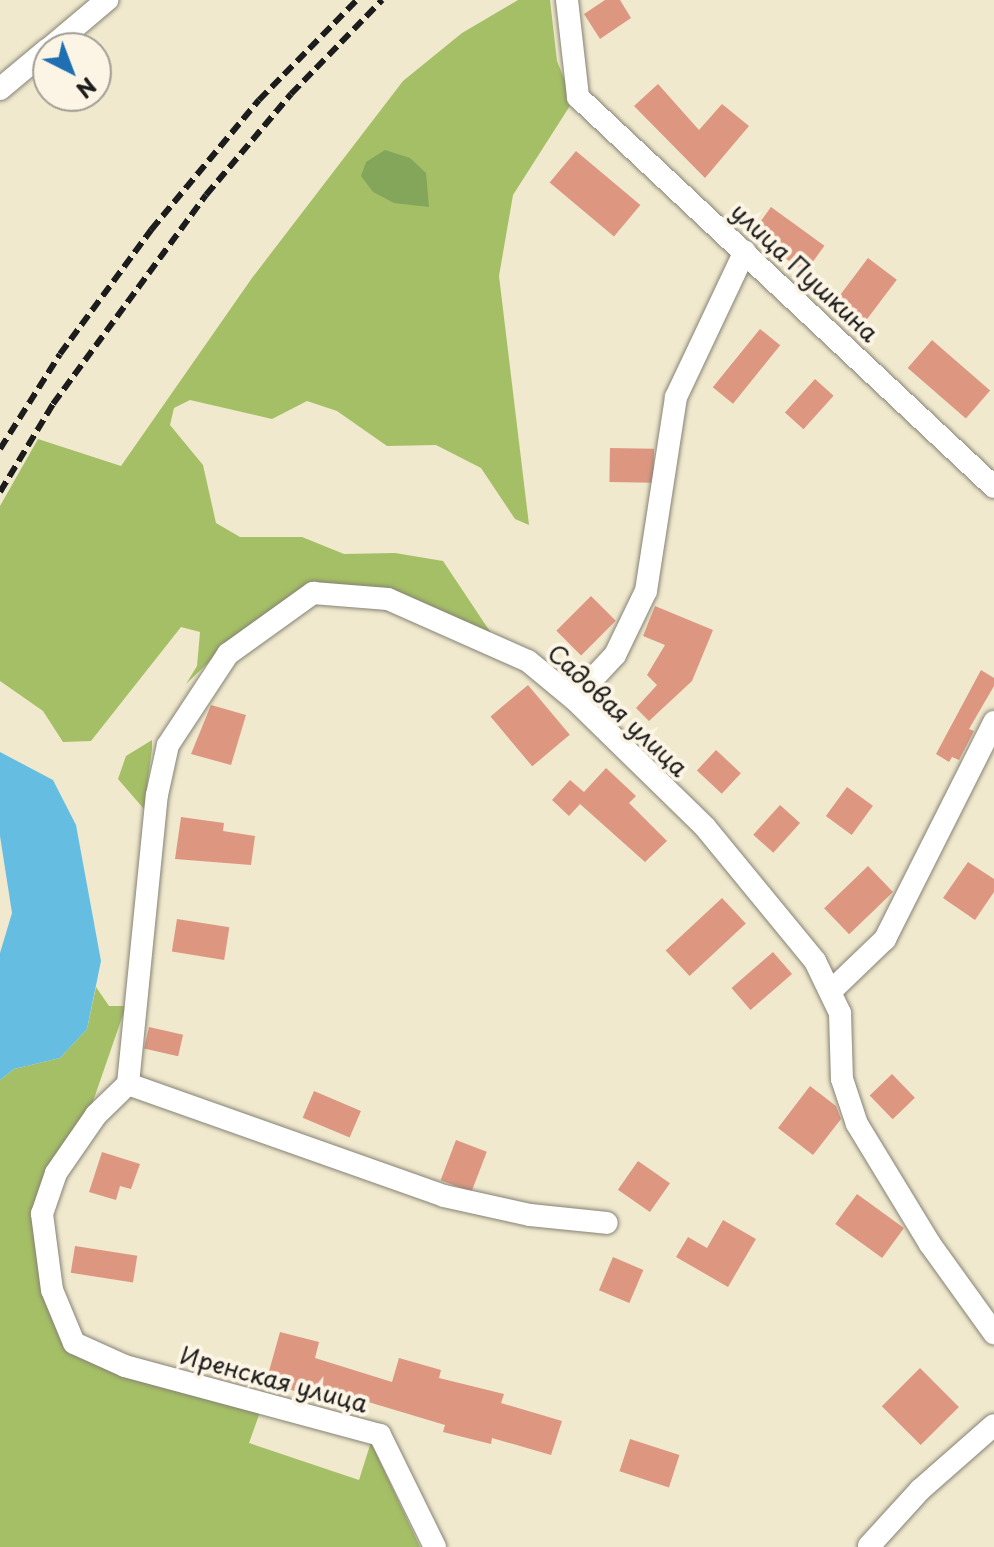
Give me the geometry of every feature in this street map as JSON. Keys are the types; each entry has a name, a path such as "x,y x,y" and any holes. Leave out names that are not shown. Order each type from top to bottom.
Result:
{"street":[{"path":"69,32 107,0"},
{"name":"улица Пушкина","path":"567,0 578,97 994,487"},
{"path":"0,89 32,63"},
{"path":"574,699 615,655 646,591 676,397 745,251"},
{"name":"Садовая улица","path":"128,1084 157,795 168,745 228,654 313,593 388,599 528,661 574,699 705,827 815,961 840,1013 842,1079 857,1124 930,1244 994,1333"},
{"path":"831,991 885,939 994,722"},
{"path":"128,1084 444,1196 530,1215 607,1223"},
{"name":"Иренская улица","path":"128,1084 96,1115 56,1173 42,1214 52,1290 74,1343 125,1366 380,1435 435,1547"},
{"path":"869,1546 920,1490 994,1425"}],"green space":[{"path":"518,0 550,0 557,61 573,101 513,195 499,276 529,525 515,519 481,468 436,445 387,446 337,411 307,401 272,419 190,400 174,408 170,425 203,465 216,523 240,537 302,537 344,554 395,553 443,561 491,633 316,582 236,636 186,684 197,666 200,632 181,627 91,741 63,742 43,711 0,681 0,506 38,439 121,466 252,278 403,81 462,33"},
{"path":"385,150 410,158 426,173 429,207 394,203 373,192 361,176 366,162"},
{"path":"152,740 144,809 118,779 126,756"},
{"path":"96,987 109,1006 126,1006 89,1113 36,1214 70,1347 264,1401 249,1443 359,1480 371,1442 420,1547 0,1547 0,1080 14,1069 60,1058 87,1029"}],"water":[{"path":"0,752 53,780 76,825 101,961 87,1029 60,1058 14,1069 0,1080 0,953 12,913 0,836"}],"building":[{"path":"605,0 620,0 631,18 600,39 584,14"},
{"path":"658,84 699,130 722,104 749,126 705,178 634,106"},
{"path":"576,151 640,205 614,236 550,182"},
{"path":"771,207 824,246 805,272 752,234"},
{"path":"868,258 897,280 864,323 836,301"},
{"path":"760,329 780,345 733,404 713,387"},
{"path":"932,340 990,391 966,418 908,368"},
{"path":"815,379 834,396 803,429 785,412"},
{"path":"610,448 654,449 653,483 609,482"},
{"path":"591,596 616,621 581,655 556,631"},
{"path":"655,606 713,630 692,681 649,721 636,708 657,685 647,675 665,645 643,636"},
{"path":"981,670 994,678 994,686 969,729 974,731 959,760 952,757 949,762 936,754"},
{"path":"528,685 570,735 532,766 490,716"},
{"path":"211,705 246,715 231,765 191,754"},
{"path":"716,750 741,773 722,794 697,770"},
{"path":"606,768 636,796 629,803 667,841 645,862 580,804 569,816 552,800 570,780 584,792"},
{"path":"847,787 873,806 852,835 826,816"},
{"path":"780,805 800,823 773,853 753,835"},
{"path":"181,817 224,823 223,831 255,836 251,865 175,859"},
{"path":"968,862 994,879 994,892 975,920 943,898"},
{"path":"868,866 893,892 849,934 824,908"},
{"path":"722,898 746,924 690,976 666,951"},
{"path":"177,919 229,927 224,960 172,952"},
{"path":"773,952 792,974 751,1010 731,988"},
{"path":"149,1027 183,1035 178,1056 144,1048"},
{"path":"892,1074 915,1098 893,1119 870,1096"},
{"path":"810,1086 836,1106 841,1119 813,1155 778,1128"},
{"path":"314,1091 361,1111 350,1138 303,1118"},
{"path":"456,1140 487,1152 471,1192 441,1180"},
{"path":"102,1152 140,1164 131,1189 120,1186 116,1200 89,1192"},
{"path":"638,1161 670,1183 650,1212 618,1190"},
{"path":"857,1194 904,1228 882,1258 835,1224"},
{"path":"723,1220 756,1239 728,1287 676,1257 688,1237 707,1248"},
{"path":"75,1246 137,1256 133,1283 71,1273"},
{"path":"613,1257 643,1270 629,1303 599,1290"},
{"path":"280,1332 319,1342 315,1358 392,1382 399,1358 441,1370 439,1378 504,1394 501,1403 562,1421 551,1455 492,1438 491,1444 443,1432 445,1425 365,1401 361,1412 266,1382"},
{"path":"920,1368 959,1407 921,1445 882,1406"},
{"path":"630,1439 679,1455 669,1487 619,1471"}],"railway":[{"path":"0,449 60,354 151,230 259,100 357,0"},
{"path":"0,492 53,404 206,195 291,94 382,0"}]}
